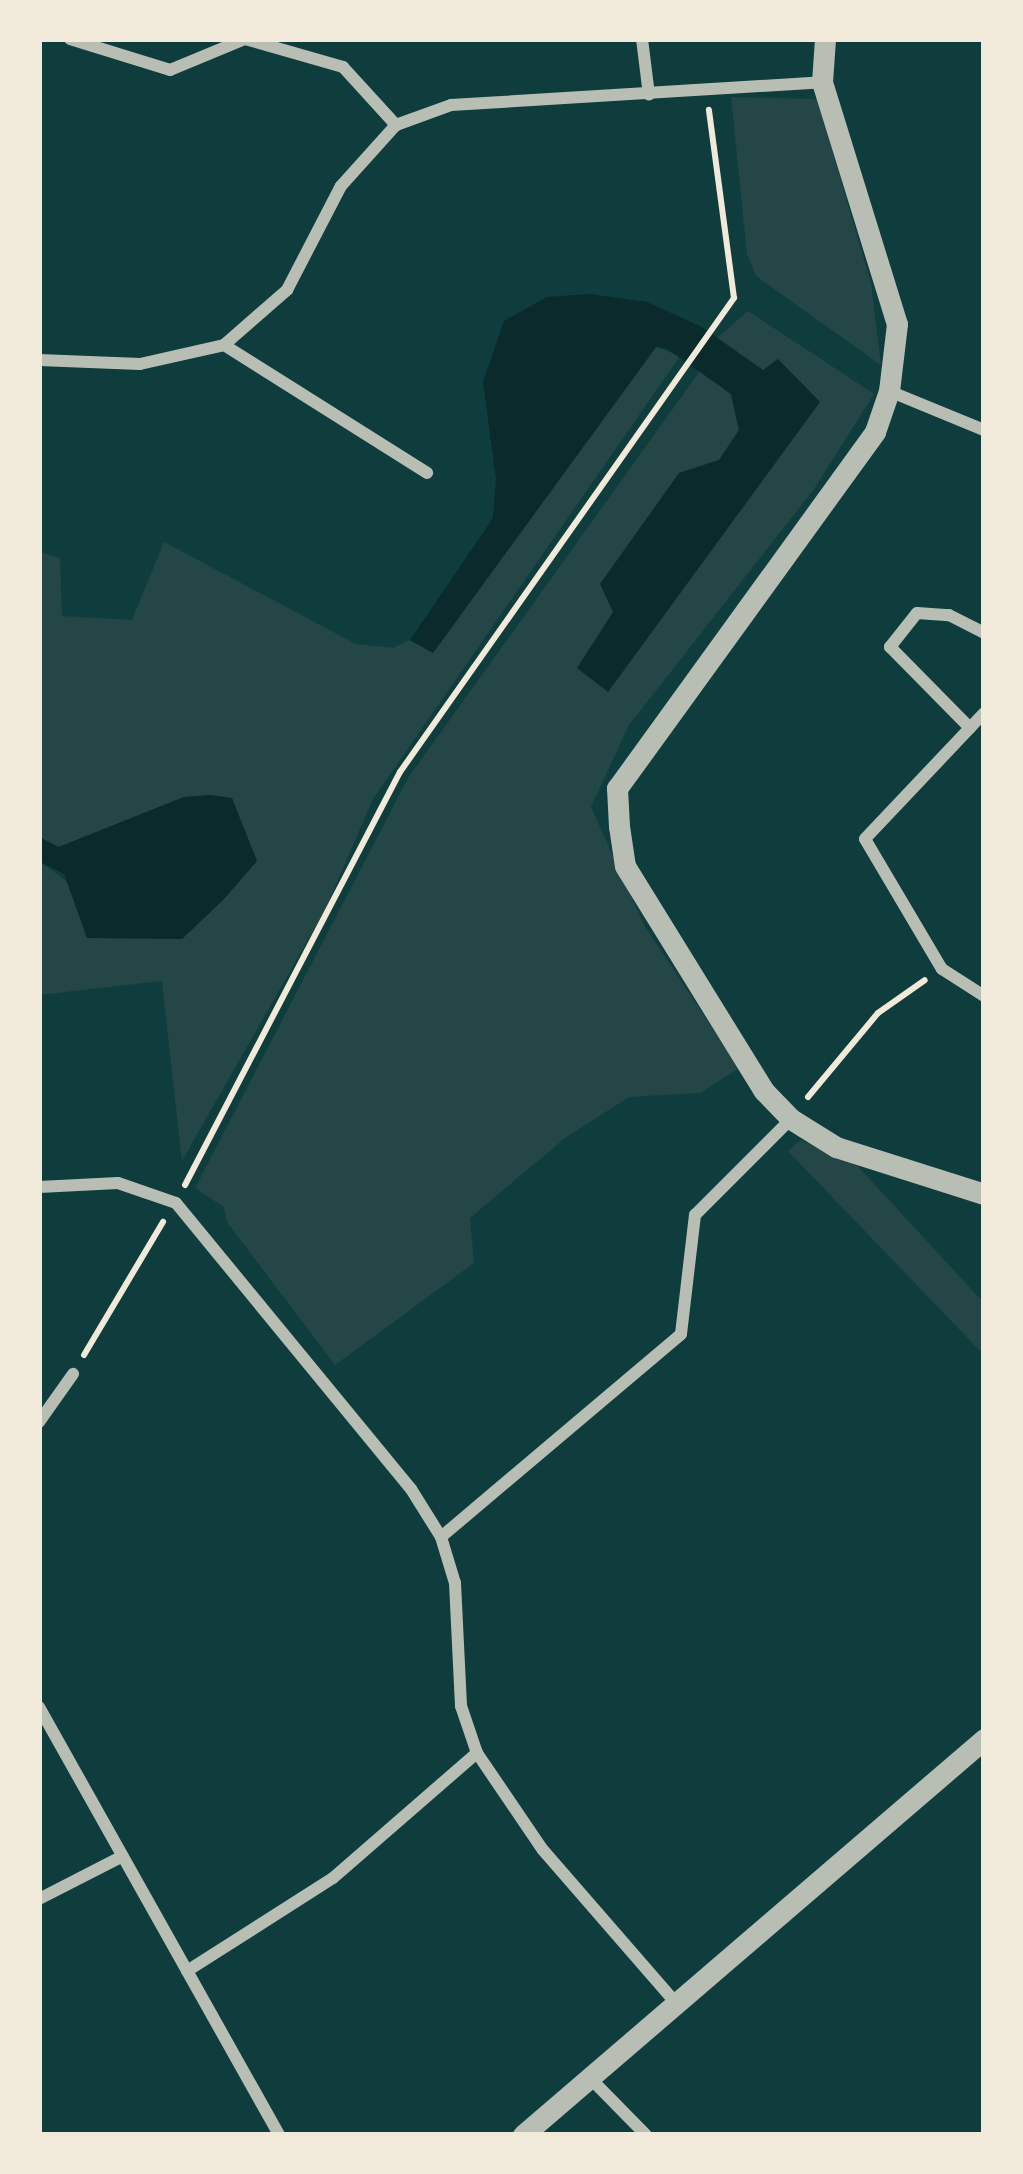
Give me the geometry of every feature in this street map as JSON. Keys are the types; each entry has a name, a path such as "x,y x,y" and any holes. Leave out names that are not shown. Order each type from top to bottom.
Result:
{"street":[{"path":"70,39 170,70 245,39 343,67 396,125"},
{"path":"642,39 649,95"},
{"path":"825,39 822,82 897,324 889,391 875,432 617,788 625,866 764,1091 791,1119 836,1147 984,1193"},
{"path":"39,360 140,364 224,345 287,290 341,186 396,125 451,105 822,82"},
{"path":"224,345 427,473"},
{"path":"889,391 984,430"},
{"path":"970,728 890,647 917,613 950,615 984,634"},
{"path":"984,712 865,839 941,969 984,995"},
{"path":"441,1537 681,1334 695,1215 791,1119"},
{"path":"39,1187 118,1183 176,1203 286,1331 441,1537 455,1583 460,1706 477,1753 543,1850 675,2002"},
{"path":"39,1422 74,1374"},
{"path":"39,1707 280,2135"},
{"path":"523,2135 984,1738"},
{"path":"188,1971 333,1878 477,1753"},
{"path":"39,1899 123,1856"},
{"path":"589,2077 646,2135"}],"path":[{"path":"74,1374 110,1301 176,1203 400,772 734,298 706,88"},
{"path":"791,1119 878,1013 941,969"}],"shaded area":[{"path":"731,97 817,99 871,283 881,365 756,276 747,254"},
{"path":"590,294 647,302 702,327 763,370 778,359 820,402 608,692 577,668 613,612 600,584 679,473 719,460 739,430 731,394 666,348 656,347 433,653 410,640 493,518 496,479 483,382 504,321 547,297"},
{"path":"748,311 874,394 814,489 629,725 591,807 644,925 739,1068 700,1093 629,1097 565,1138 470,1218 474,1263 335,1365 227,1222 224,1207 195,1188 408,778 700,371 731,394 739,430 720,460 679,473 613,612 608,691 778,360 763,371 717,338"},
{"path":"656,347 680,356 373,799 325,910 182,1161 162,981 39,995 39,861 144,938 182,939 224,899 211,795 184,797 58,847 39,837 39,552 60,558 62,616 132,620 164,542 356,644 393,648 410,640 433,653"},
{"path":"184,797 232,798 257,861 182,939 87,938 64,874 39,861 39,837 59,847"},
{"path":"800,1140 853,1161 984,1303 984,1355 788,1151"}]}
